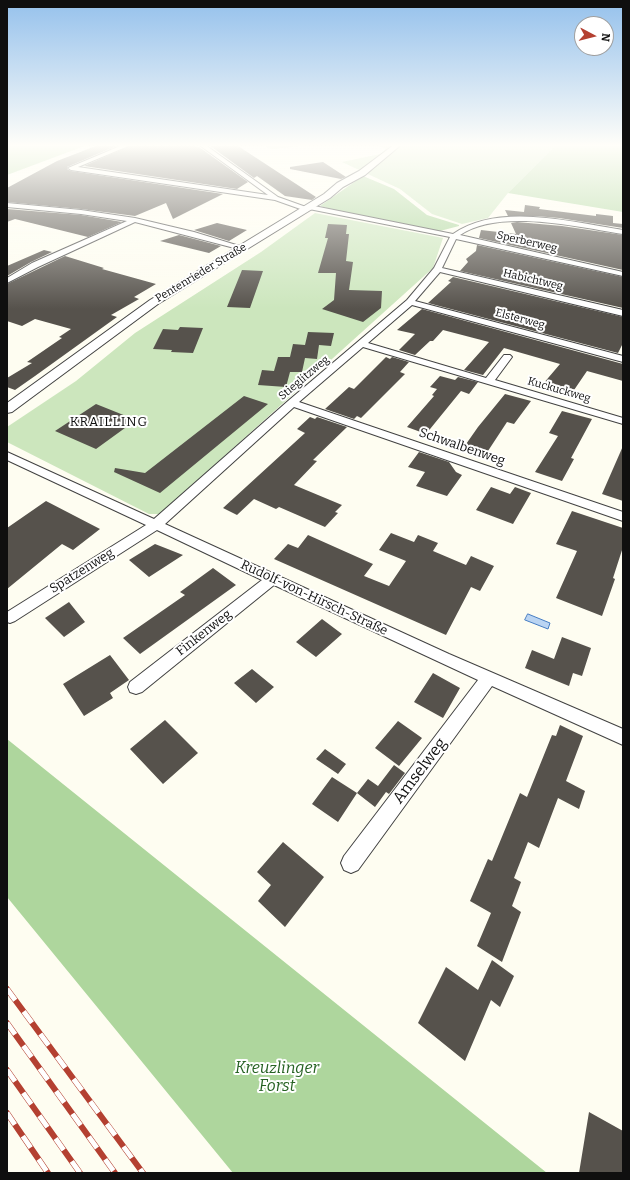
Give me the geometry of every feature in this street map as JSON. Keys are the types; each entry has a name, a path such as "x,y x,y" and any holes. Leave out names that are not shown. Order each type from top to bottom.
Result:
{"street":[{"name":"Sperberweg","path":"279,199 308,208 454,236 623,274"},
{"name":"Pentenrieder Straße","path":"9,405 126,321 322,199"},
{"path":"7,205 103,215 135,220 177,229 242,248"},
{"path":"454,236 467,227 475,224 511,219 555,221 623,232"},
{"path":"7,281 54,257 135,220"},
{"name":"Stieglitzweg","path":"154,526 292,403 410,302 438,269 454,236"},
{"name":"Habichtweg","path":"438,269 623,313"},
{"name":"Elsterweg","path":"410,302 623,359"},
{"name":"Kuckuckweg","path":"362,344 623,421"},
{"path":"488,382 507,357"},
{"name":"Schwalbenweg","path":"292,403 623,517"},
{"name":"Rudolf-von-Hirsch-Straße","path":"7,456 154,526 623,737"},
{"name":"Spatzenweg","path":"10,617 154,526"},
{"name":"Finkenweg","path":"136,687 272,579"},
{"name":"Amselweg","path":"351,863 489,678"}],"green space":[{"path":"330,199 407,199 427,215 459,226 440,231 320,206"},
{"path":"413,199 503,199 488,218 462,224 432,214"},
{"path":"545,199 623,199 623,212"},
{"path":"315,213 443,238 433,268 160,514 149,514 7,442 7,427 76,381 135,333 261,252"},
{"name":"Kreuzlinger Forst","path":"7,739 547,1173 233,1173 7,897"}],"water":[{"path":"528,614 550,623 548,629 525,620"}],"building":[{"path":"7,199 213,199 173,219 166,203 135,216 7,202"},
{"path":"525,205 540,207 539,209 596,216 596,214 613,216 613,223 623,224 623,228 559,218 508,216 505,210 524,212"},
{"path":"7,209 81,215 122,222 88,237 15,219 7,222"},
{"path":"517,222 562,226 623,235 623,270 479,238 481,230 516,234 511,223"},
{"path":"217,223 247,230 229,241 194,230"},
{"path":"328,224 347,225 346,234 349,234 346,261 353,262 349,290 382,291 381,308 363,322 322,309 334,300 336,273 318,273 328,238 325,238"},
{"path":"179,235 221,246 209,253 160,241"},
{"path":"477,245 623,277 623,308 460,271 468,262 466,259 476,251"},
{"path":"44,250 52,252 7,276 7,266"},
{"path":"65,256 104,268 102,269 156,284 134,297 139,299 111,315 117,317 15,390 7,387 7,378 32,363 27,362 62,338 59,337 71,329 35,319 22,326 7,321 7,284"},
{"path":"242,270 263,271 250,308 227,307"},
{"path":"453,277 623,317 623,343 618,353 428,303 451,282 448,281"},
{"path":"422,309 623,364 623,381 587,371 572,393 543,384 560,364 504,348 483,375 464,370 489,342 443,330 433,341 430,341 415,355 399,350 415,334 397,330"},
{"path":"180,327 203,328 193,353 153,349 163,329 178,330"},
{"path":"308,332 334,333 331,346 319,345 317,359 305,358 302,372 290,372 286,387 258,385 262,370 274,371 278,357 290,357 293,344 305,345"},
{"path":"386,357 390,359 392,357 409,362 400,372 405,374 361,418 357,416 354,419 325,409 349,387 354,389"},
{"path":"440,376 455,380 458,377 478,382 469,394 461,391 426,434 407,427 434,396 432,395 437,389 430,387"},
{"path":"505,394 531,401 514,424 507,422 486,454 464,447 478,427"},
{"path":"244,396 268,404 160,493 114,472 115,468 145,473"},
{"path":"96,404 136,420 96,449 55,431"},
{"path":"562,411 592,419 571,458 574,459 562,481 535,472 558,436 549,433"},
{"path":"310,417 315,419 317,417 347,427 313,460 317,461 294,485 342,505 335,512 338,513 325,527 279,507 276,509 254,499 237,515 223,508 305,433 297,429"},
{"path":"623,446 623,501 602,494"},
{"path":"419,452 449,462 456,472 462,475 447,496 416,486 425,472 408,467"},
{"path":"491,487 510,494 515,487 531,493 513,524 476,510"},
{"path":"46,501 100,529 73,550 62,544 7,589 7,528"},
{"path":"572,511 623,528 623,547 613,578 615,579 602,616 556,598 577,551 556,544"},
{"path":"391,533 414,542 418,535 438,543 433,551 466,565 471,556 494,566 480,591 471,587 446,635 274,559 288,544 298,548 308,535 373,564 364,576 389,586 406,561 379,550"},
{"path":"155,544 183,555 149,577 129,560"},
{"path":"213,568 236,585 140,654 123,638 185,595 180,592"},
{"path":"69,602 85,622 64,637 45,618"},
{"path":"322,619 342,634 316,657 296,642"},
{"path":"562,637 591,648 582,676 573,673 569,686 525,668 532,650 554,659"},
{"path":"110,655 129,680 110,693 113,698 84,716 63,684"},
{"path":"252,669 274,687 256,703 234,683"},
{"path":"433,673 460,688 443,718 414,702"},
{"path":"165,720 198,753 163,784 130,749"},
{"path":"398,721 422,738 399,766 375,748"},
{"path":"560,725 583,736 566,781 585,791 579,809 558,798 539,848 528,842 514,878 521,882 512,906 521,912 502,962 477,946 491,913 470,901 488,859 492,861 520,793 527,797 552,735 556,736"},
{"path":"325,749 346,764 338,774 316,759"},
{"path":"394,765 405,773 389,794 386,792 375,807 357,793 368,779 378,786"},
{"path":"332,777 357,793 338,822 312,804"},
{"path":"283,842 324,877 285,927 258,901 271,885 257,872"},
{"path":"492,960 514,976 500,1007 491,1000 465,1061 418,1023 446,967 478,990"},
{"path":"589,1112 623,1131 623,1173 579,1173"}],"railway":[{"path":"7,989 143,1173"},
{"path":"7,1023 115,1173"},
{"path":"7,1070 80,1173"},
{"path":"7,1113 48,1173"}],"district":[{"name":"KRAILLING","path":"109,422"}]}
